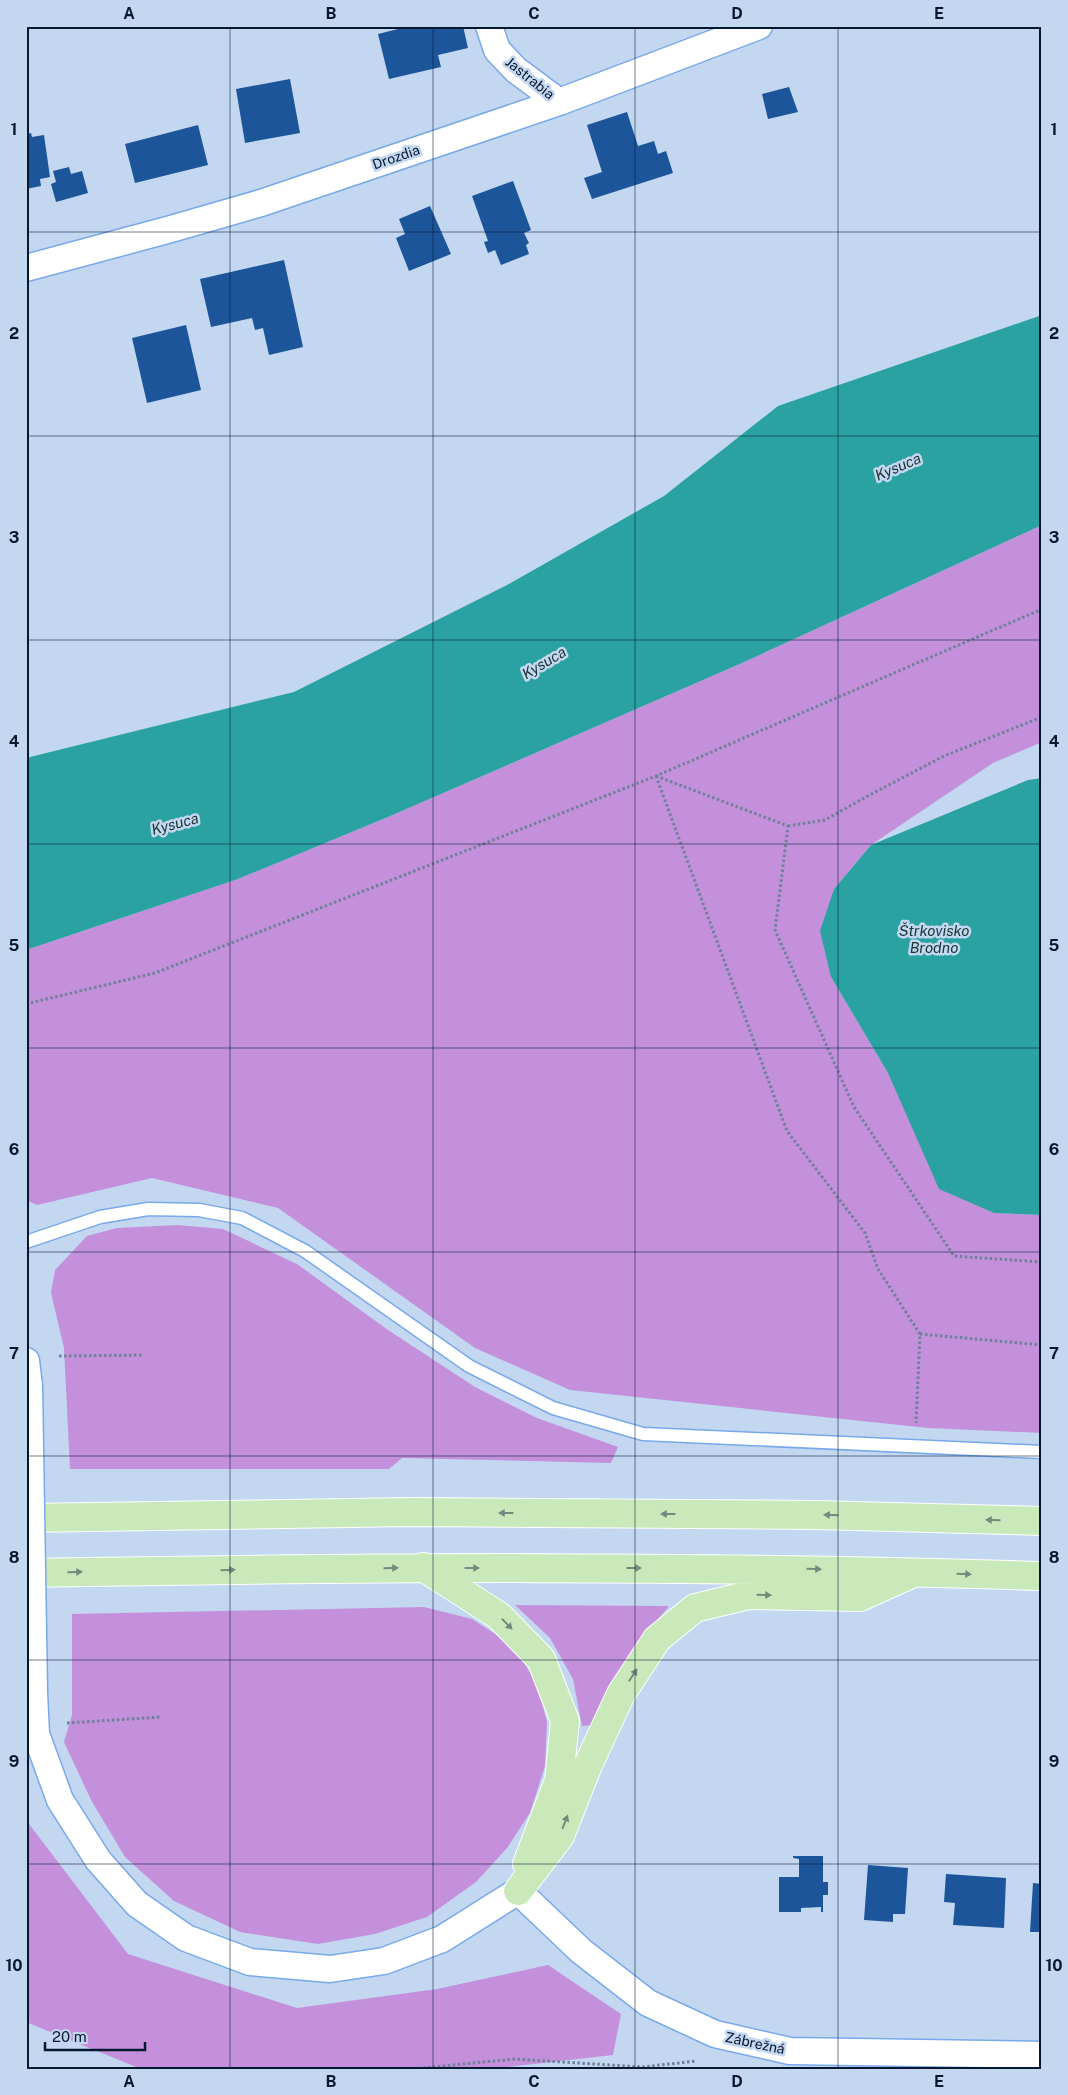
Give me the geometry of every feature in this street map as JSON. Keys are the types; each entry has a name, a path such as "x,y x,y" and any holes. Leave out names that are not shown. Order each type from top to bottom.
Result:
{"main road":[{"path":"26,1518 422,1512 815,1514 1042,1521"},
{"path":"423,1567 499,1616 541,1659 565,1721 559,1780 518,1891"},
{"path":"26,1573 423,1567 814,1569 1042,1576"},
{"path":"518,1891 560,1836 588,1764 621,1694 657,1639 680,1620 696,1608 748,1595 860,1597 915,1572"}],"street":[{"name":"Jastrabia","path":"489,26 497,50 516,70 559,102"},
{"name":"Drozdia","path":"26,268 172,230 261,203 559,102 760,26"},
{"path":"28,1374 36,1734 60,1800 98,1860 137,1904 186,1938 250,1962 330,1970 384,1961 442,1940 518,1891"},
{"name":"Zábrežná","path":"518,1891 581,1951 648,2003 714,2034 790,2050 1042,2055"}],"lane":[{"path":"26,1242 100,1217 148,1209 200,1210 242,1218 305,1251 469,1366 553,1408 643,1434 1042,1452"}],"path":[{"path":"26,1004 155,973 656,776 1042,609"},
{"path":"656,776 788,826 825,820 944,756 1042,716"},
{"path":"656,776 787,1131 865,1233 878,1269 920,1334 914,1447"},
{"path":"788,826 774,930 854,1107 954,1256 1042,1262"},
{"path":"920,1334 1042,1345"},
{"path":"59,1356 142,1355"},
{"path":"67,1723 161,1717"},
{"path":"413,2069 514,2059 642,2067 701,2060"}],"shaded area":[{"path":"1042,525 1042,742 993,763 871,845 834,889 831,977 888,1073 994,1213 1042,1215 1042,1433 928,1428 570,1390 475,1348 278,1208 152,1178 37,1205 26,1200 26,950 238,879 388,817 742,663"},
{"path":"178,1225 223,1229 297,1264 388,1330 475,1387 537,1418 618,1447 611,1463 402,1458 389,1469 70,1469 64,1348 51,1293 55,1270 87,1236 117,1228"},
{"path":"515,1605 669,1606 631,1652 593,1725 582,1726 573,1679 550,1638"},
{"path":"424,1607 472,1619 514,1646 537,1684 547,1722 545,1766 530,1813 507,1848 476,1882 427,1917 375,1934 318,1944 240,1932 174,1901 125,1857 91,1800 64,1742 72,1715 72,1614"},
{"path":"26,1820 128,1954 297,2008 437,1989 548,1965 621,2014 613,2055 491,2069 141,2069 26,2022"}],"water":[{"name":"Kysuca","path":"1042,315 1042,525 742,663 388,817 238,879 26,950 26,758 294,692 507,585 664,496 778,406"},
{"name":"Štrkovisko Brodno","path":"1042,778 1042,1215 994,1213 939,1189 888,1073 831,977 820,931 834,889 871,845 1028,780"}],"building":[{"path":"410,26 463,26 468,48 438,55 441,67 389,79 378,34"},
{"path":"290,79 300,133 245,143 236,89"},
{"path":"789,87 798,112 768,119 762,94"},
{"path":"627,112 638,146 654,141 658,154 666,151 673,173 592,199 584,178 602,172 587,125"},
{"path":"198,125 208,165 135,183 125,144"},
{"path":"31,133 32,137 44,135 50,177 40,179 41,186 26,189 26,134"},
{"path":"69,167 71,174 82,171 88,193 56,202 51,184 56,182 53,171"},
{"path":"513,181 531,230 524,233 529,243 526,245 529,254 501,265 495,250 488,253 484,242 488,241 472,196"},
{"path":"430,206 451,254 409,271 396,238 405,234 399,219"},
{"path":"284,260 303,347 269,355 263,328 255,330 252,318 211,327 200,279"},
{"path":"186,325 201,390 147,403 132,338"},
{"path":"793,1856 823,1856 823,1882 828,1882 828,1895 823,1895 823,1912 821,1912 821,1907 801,1908 801,1912 779,1912 779,1877 799,1877 799,1859 793,1858"},
{"path":"868,1865 908,1868 905,1914 893,1914 893,1922 864,1920"},
{"path":"946,1874 1006,1878 1004,1928 953,1925 955,1903 944,1902"},
{"path":"1033,1883 1042,1884 1042,1932 1030,1932"}]}
